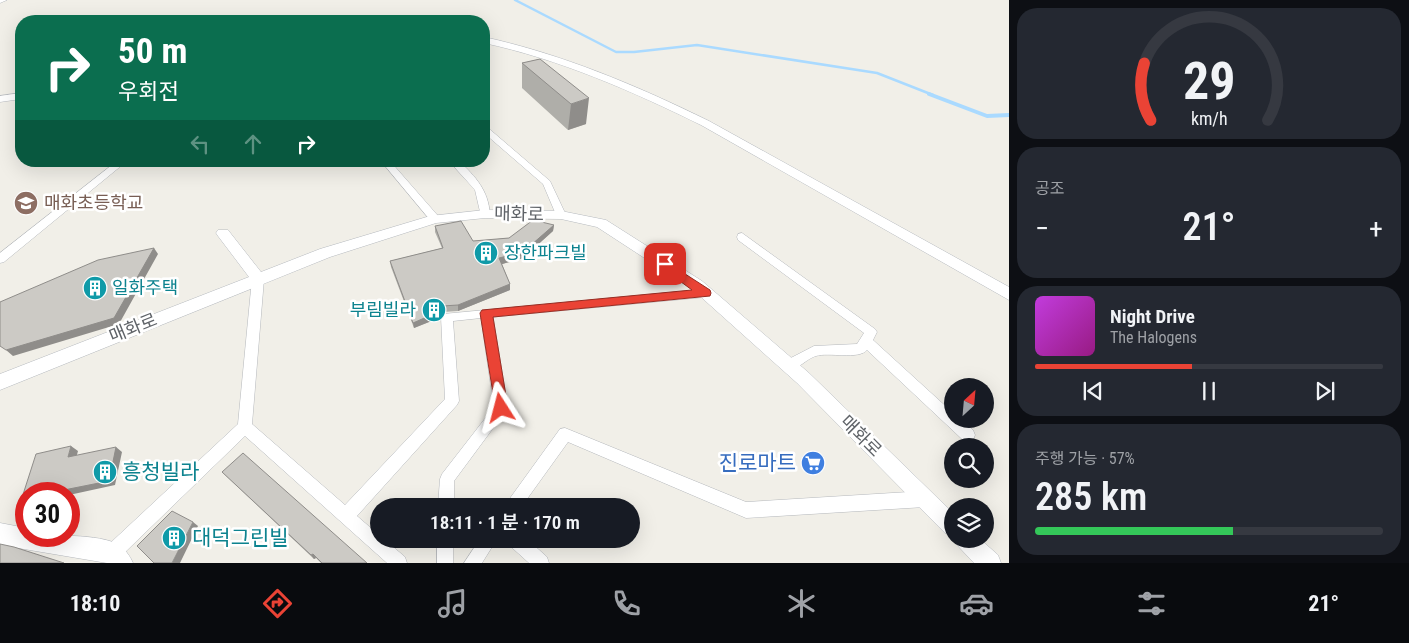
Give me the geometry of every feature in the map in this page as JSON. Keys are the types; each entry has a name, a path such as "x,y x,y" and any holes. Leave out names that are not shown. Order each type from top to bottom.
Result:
{"street":[{"path":"490,41 543,55 705,123 1009,294"},
{"path":"0,99 15,97"},
{"path":"490,134 547,183 562,214"},
{"path":"0,258 115,167"},
{"path":"390,167 435,218"},
{"path":"459,167 478,185 484,198 485,214"},
{"name":"매화로","path":"0,382 325,253 435,218 485,214 562,214 602,223 706,293 788,366 944,518"},
{"path":"0,534 117,558 244,427 258,279 223,233"},
{"path":"742,237 871,332 861,349 814,351 788,366"},
{"path":"346,516 452,401 447,316 706,293"},
{"path":"446,498 447,479 501,408 486,313"},
{"path":"866,341 968,435"},
{"path":"244,427 399,563"},
{"path":"519,498 565,434 746,510 925,499"},
{"path":"445,548 445,563"},
{"path":"472,563 483,548"},
{"path":"525,548 541,563"},
{"path":"974,548 990,563"}],"building":[{"path":"540,59 589,98 571,104 522,63"},
{"path":"533,220 554,225 523,252 499,258 510,284 458,305 442,306 438,312 413,323 390,261 443,248 435,226 461,221 473,241 509,238"},
{"name":"일화주택","path":"154,248 114,318 6,350 0,346 0,302 98,260"},
{"path":"71,446 68,457 116,447 109,481 80,487 80,482 27,482 36,454"},
{"path":"243,453 367,563 322,563 313,554 311,555 222,472"},
{"name":"대덕그린빌","path":"172,511 193,522 172,563 154,563 137,546"},
{"path":"0,544 14,547 64,563 0,563"}],"waterway":[{"path":"515,0 616,52 634,52 697,45 877,73 933,95"},
{"path":"929,94 987,116 1009,115"}],"place":[{"name":"매화초등학교","path":"26,203"},
{"name":"장한파크빌","path":"486,253"},
{"name":"일화주택","path":"95,288"},
{"name":"부림빌라","path":"434,310"},
{"name":"진로마트","path":"813,463"},
{"name":"흥청빌라","path":"105,472"},
{"name":"대덕그린빌","path":"174,538"}],"route":[{"path":"501,408 486,313 706,293 665,264"}]}
